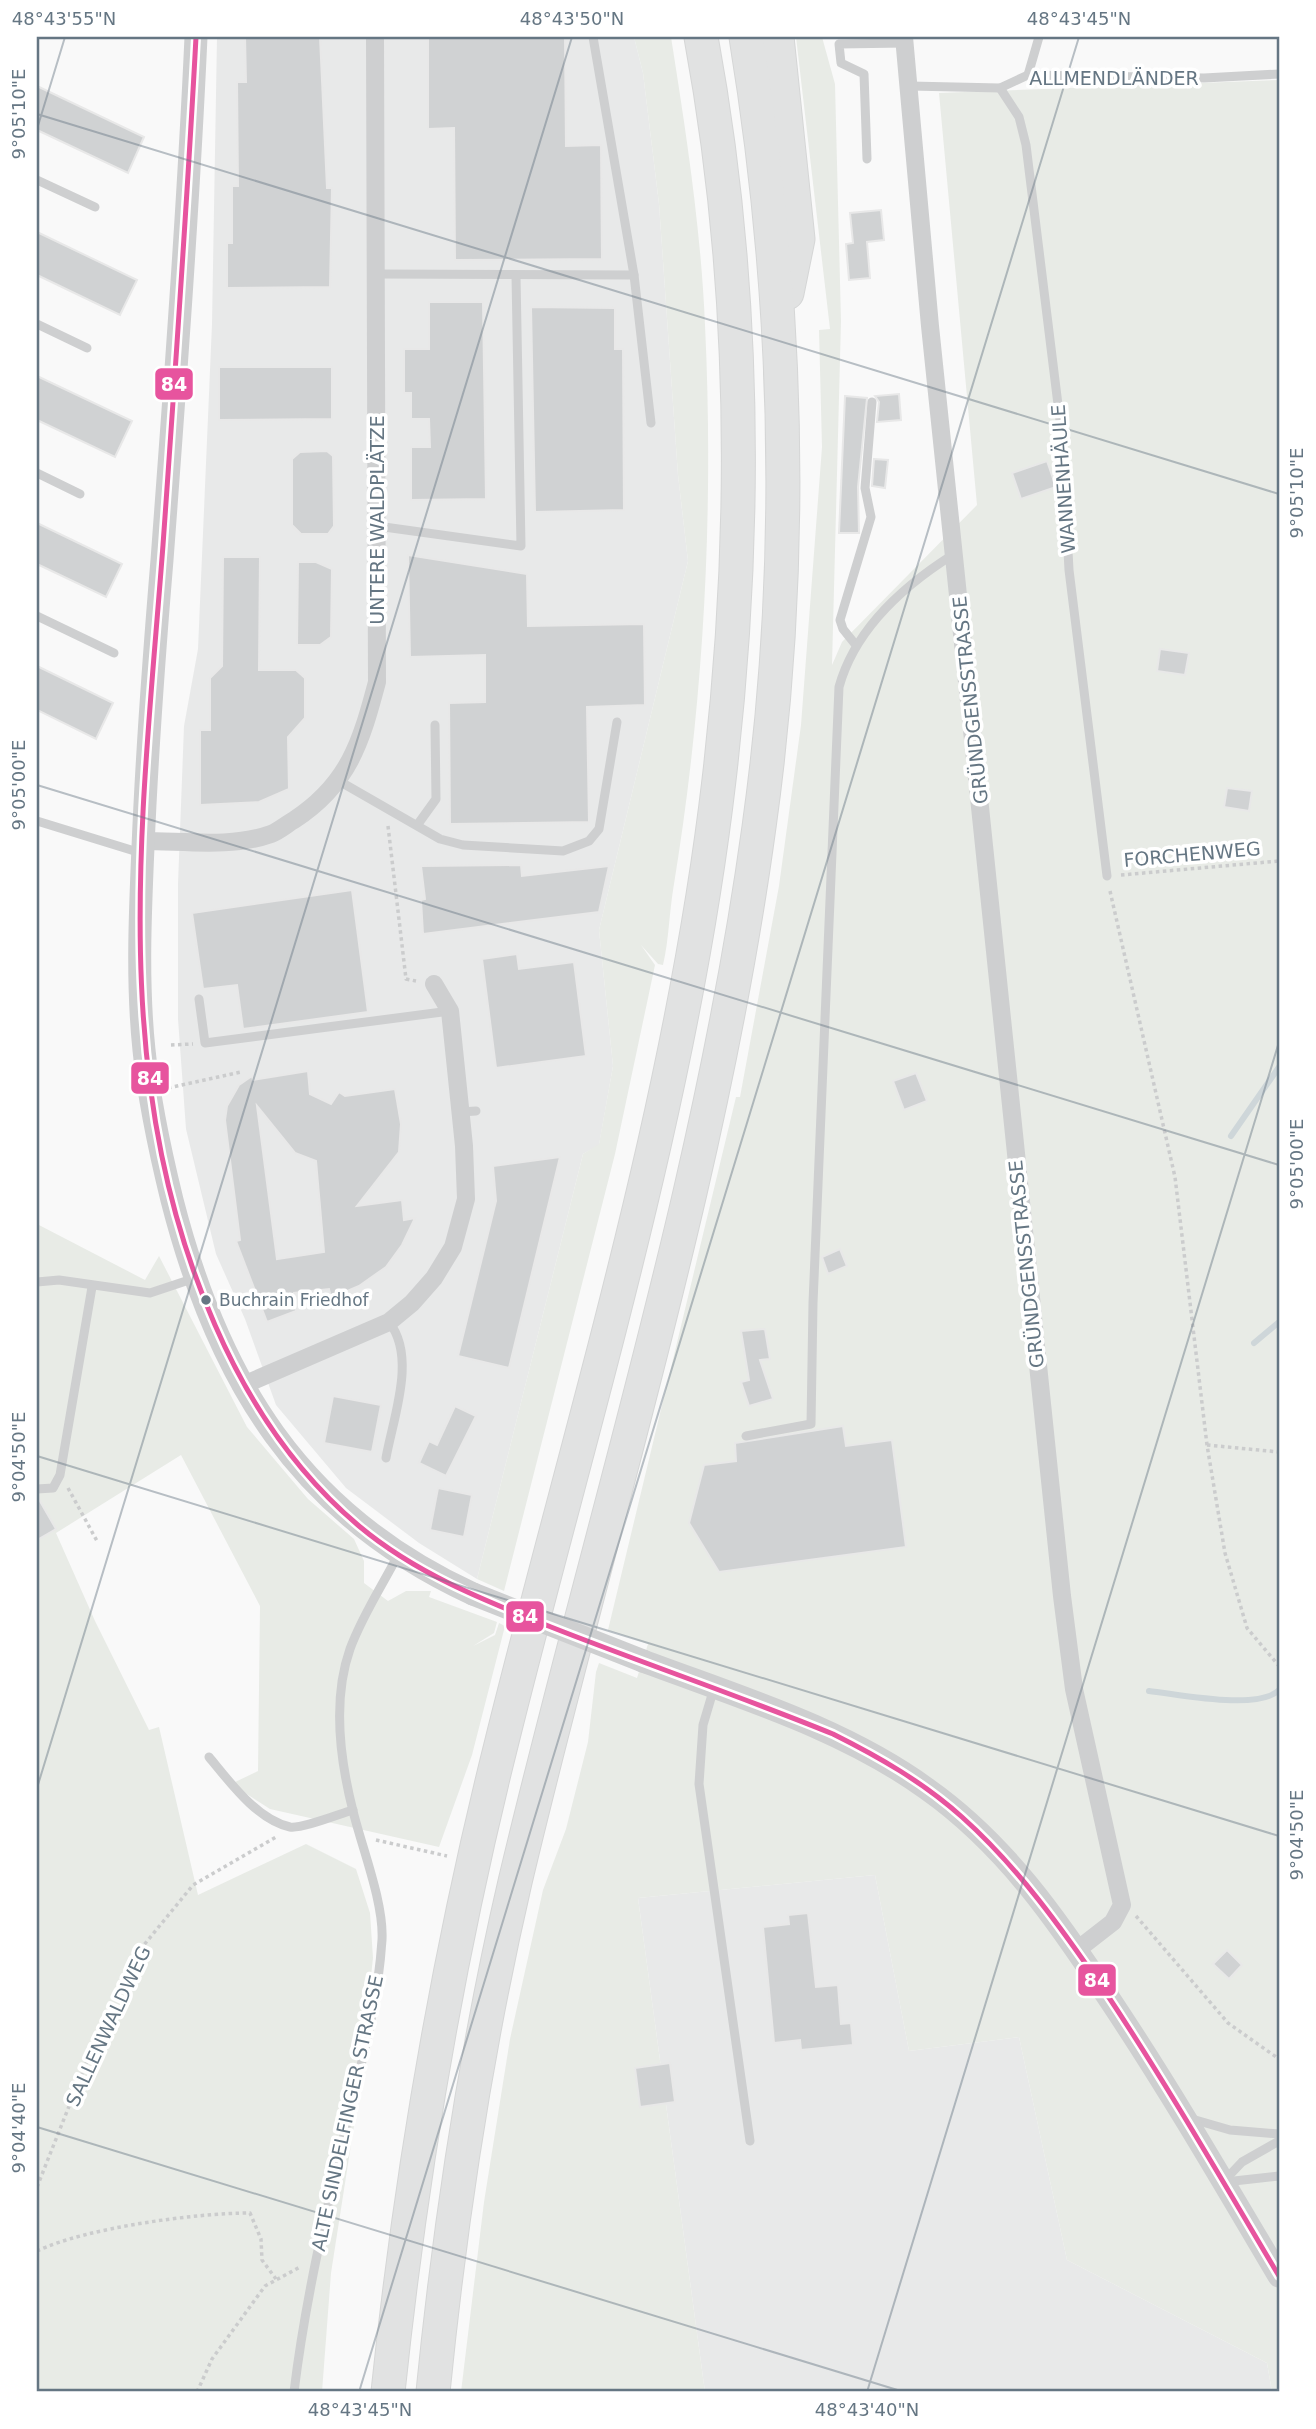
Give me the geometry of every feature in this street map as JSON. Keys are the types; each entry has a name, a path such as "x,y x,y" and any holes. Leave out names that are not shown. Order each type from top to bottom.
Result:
{"highway":[{"path":"388,2392 411,2196 440,2021 473,1862 665,1092 696,936 719,780 731,648 738,451 735,332 725,203 702,37"},
{"path":"433,2392 452,2221 498,1961 553,1727 696,1167 741,943 771,731 782,601 785,433 781,326 764,143 746,37"},
{"path":"777,37 798,239 781,326"}],"street":[{"path":"196,37 143,848 140,951 144,1048 162,1158 195,1278 223,1350 241,1386 286,1450 318,1488 354,1522 398,1555 473,1594 839,1737 927,1788 987,1839 1036,1892 1077,1950 1184,2117 1279,2276"},
{"name":"UNTERE WALDPLÄTZE","path":"143,848 225,842 272,834 314,806 339,781 364,729 377,682 375,37"},
{"name":"GRÜNDGENSSTRASSE","path":"904,40 930,326 1062,1596 1074,1689 1122,1905"},
{"path":"241,1386 389,1322 412,1303 434,1278 453,1247 466,1199 469,1111 450,1011 434,984"},
{"path":"1077,1950 1112,1922 1122,1905"}],"lane":[{"path":"593,37 634,275 651,423"},
{"path":"1028,75 1039,37"},
{"path":"867,159 864,74 841,63 839,44 904,40"},
{"name":"ALLMENDLÄNDER","path":"910,86 1000,88 1028,75 1205,78 1279,74"},
{"name":"WANNENHÄULE","path":"1000,88 1020,117 1028,158 1062,437 1069,570 1107,876"},
{"path":"37,180 95,207"},
{"path":"377,275 634,275"},
{"path":"377,526 521,546 516,276"},
{"path":"37,324 87,348"},
{"path":"855,644 843,629 841,620 871,517 865,488 872,402"},
{"path":"37,473 80,494"},
{"path":"746,1436 811,1424 836,709 846,663 855,644 900,594 955,553"},
{"path":"37,616 114,653"},
{"path":"339,781 388,806 440,839 463,845 553,852 577,847 599,829 604,816 617,722"},
{"path":"418,824 436,799 435,724"},
{"path":"37,821 143,848"},
{"path":"199,999 205,1044 450,1011"},
{"path":"37,1282 59,1280 92,1287 150,1293 195,1278"},
{"path":"37,1489 53,1488 60,1475 92,1287"},
{"path":"386,1458 402,1364 398,1334 389,1322"},
{"name":"ALTE SINDELFINGER STRASSE","path":"294,2392 316,2259 375,2002 382,1937 364,1844 353,1810 339,1711 342,1680 350,1650 369,1606 398,1555"},
{"path":"714,1688 703,1725 699,1784 750,2141"},
{"path":"209,1757 231,1784 267,1817 292,1828 353,1810"},
{"path":"1184,2117 1230,2130 1279,2134"},
{"path":"1223,2182 1242,2161 1279,2141"},
{"path":"1223,2182 1279,2176"}],"path":[{"path":"388,806 406,979"},
{"name":"FORCHENWEG","path":"1107,876 1279,861"},
{"path":"1107,876 1175,1177 1207,1445 1225,1553 1247,1628 1279,1667"},
{"path":"170,1045 205,1044"},
{"path":"149,1090 240,1072"},
{"path":"1207,1445 1279,1452"},
{"path":"60,1475 97,1541"},
{"name":"SALLENWALDWEG","path":"37,2188 89,2056 139,1951 192,1885 292,1828"},
{"path":"364,1844 377,1840 473,1862"},
{"path":"1122,1905 1136,1916 1228,2023 1279,2059"},
{"path":"37,2252 97,2232 222,2213 250,2213 261,2239 262,2260 276,2280"},
{"path":"197,2392 212,2359 265,2286 316,2259"}],"shaded area":[{"path":"217,37 634,37 643,73 659,204 678,475 688,561 599,930 613,1066 599,1145 583,1154 477,1579 419,1543 346,1488 276,1405 245,1319 216,1254 186,1129 178,1019 178,884 184,726 198,649 212,324"},
{"path":"634,37 671,37 696,217 705,325 708,465 699,676 693,745 663,965 658,964 641,945 655,965 615,1154 504,1591 477,1579 583,1154 599,1144 613,1066 599,930 688,561 678,475 659,204 643,73"},
{"path":"796,37 822,37 835,84 841,321 832,665 842,642 977,505 939,93 1279,80 1279,2392 1272,2392 1267,2363 1067,2260 1019,2037 909,2051 875,1875 638,1898 705,2392 461,2392 484,2202 510,2039 543,1890 566,1829 588,1742 596,1672 599,1663 637,1678 648,1644 608,1630 736,1097 740,1097 779,886 801,725 822,447 819,330 830,329"},
{"path":"37,1224 145,1280 159,1256 247,1427 308,1499 354,1539 364,1561 364,1583 388,1601 406,1591 431,1591 429,1597 497,1622 494,1633 473,1646 495,1635 499,1623 505,1626 472,1755 439,1847 270,1809 231,1784 258,1771 260,1606 181,1455 56,1533 95,1621 149,1730 159,1727 198,1895 306,1844 356,1869 370,1913 373,1958 355,2119 331,2273 322,2392 37,2392"},
{"path":"875,1875 909,2051 1019,2037 1067,2260 1267,2363 1272,2392 705,2392 638,1898"}],"building":[{"path":"245,37 320,37 327,188 332,188 330,287 227,288 227,243 232,243 232,186 238,186 237,82 246,82"},
{"path":"428,37 565,37 566,146 601,145 602,259 455,260 454,128 428,129"},
{"path":"37,86 144,137 128,173 37,130"},
{"path":"881,210 884,240 867,242 870,278 849,280 846,244 853,243 850,213"},
{"path":"37,232 137,280 120,315 37,275"},
{"path":"429,302 483,302 486,499 411,500 411,447 430,447 429,419 411,419 411,393 404,393 404,349 429,349"},
{"path":"531,307 615,308 615,349 623,349 624,510 535,512"},
{"path":"219,367 332,367 332,419 219,420"},
{"path":"37,376 132,421 115,457 37,420"},
{"path":"899,394 901,420 877,422 879,402 875,396"},
{"path":"845,396 867,398 858,487 859,533 839,533"},
{"path":"327,451 333,456 334,526 328,534 301,534 292,525 292,459 300,452"},
{"path":"874,459 888,460 885,488 872,486"},
{"path":"1047,461 1056,487 1021,499 1012,473"},
{"path":"37,523 122,564 106,597 37,564"},
{"path":"408,555 527,574 528,626 644,624 645,705 587,707 589,822 450,824 449,703 485,702 485,655 410,657"},
{"path":"223,557 260,557 259,670 296,670 305,678 305,718 288,737 289,789 259,802 200,805 200,730 210,730 210,678 222,666"},
{"path":"298,562 316,562 332,569 331,637 320,645 297,645"},
{"path":"1160,649 1189,653 1185,675 1157,671"},
{"path":"37,666 113,703 96,739 37,710"},
{"path":"1227,788 1252,791 1249,811 1224,807"},
{"path":"521,865 522,876 609,866 599,912 423,934 421,900 425,899 421,866"},
{"path":"352,890 368,1012 243,1029 237,985 203,989 192,913"},
{"path":"517,954 519,969 574,962 586,1056 496,1068 482,959"},
{"path":"308,1071 310,1094 331,1104 339,1092 345,1096 395,1089 401,1124 399,1152 357,1206 402,1200 404,1220 415,1218 402,1245 386,1267 359,1286 331,1298 329,1289 294,1293 296,1311 267,1322 236,1241 240,1240 225,1120 227,1106 239,1085 252,1076 253,1080","holes":["257,1106 295,1153 316,1161 324,1252 277,1259"]},
{"path":"916,1073 927,1101 904,1110 893,1081"},
{"path":"560,1157 509,1368 458,1356 496,1201 493,1166"},
{"path":"840,1249 847,1266 828,1274 822,1257"},
{"path":"765,1329 770,1359 760,1360 773,1399 749,1406 741,1382 749,1380 741,1331"},
{"path":"333,1396 381,1405 372,1452 324,1443"},
{"path":"455,1406 476,1416 446,1476 419,1463 429,1441 437,1445"},
{"path":"843,1426 846,1446 892,1440 906,1547 719,1572 689,1523 704,1465 736,1461 735,1443"},
{"path":"438,1488 472,1495 464,1537 430,1530"},
{"path":"37,1496 56,1529 37,1540"},
{"path":"808,1913 816,1987 838,1985 841,2024 851,2023 853,2045 801,2050 800,2040 774,2043 763,1927 789,1924 788,1915"},
{"path":"1227,1950 1242,1965 1229,1979 1213,1964"},
{"path":"670,2063 675,2102 640,2107 635,2068"}],"waterway":[{"path":"1231,1136 1279,1067"},
{"path":"1254,1343 1279,1322"},
{"path":"1149,1691 1236,1700 1269,1696 1279,1690"}],"transit line":[{"name":"84","path":"196,37 163,545 147,743 140,940 145,1038 158,1134 180,1230 228,1353 258,1408 294,1459 359,1526 403,1558 475,1596 526,1617 833,1734 900,1771 932,1792 962,1817 1020,1878 1104,1990 1172,2096 1279,2276"}],"place":[{"name":"Buchrain Friedhof","path":"206,1300"}]}
